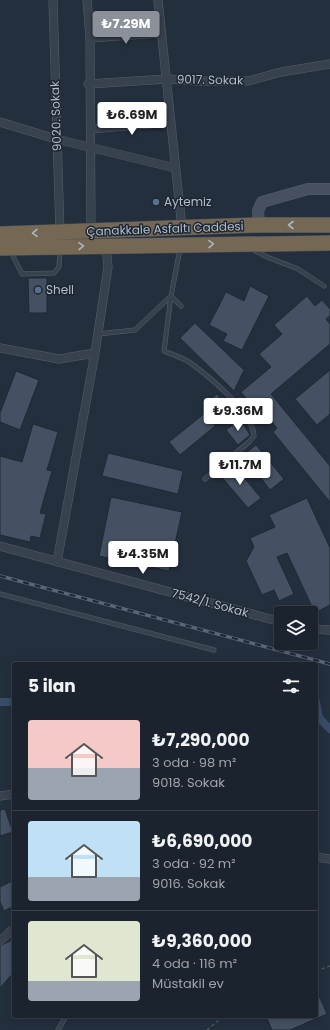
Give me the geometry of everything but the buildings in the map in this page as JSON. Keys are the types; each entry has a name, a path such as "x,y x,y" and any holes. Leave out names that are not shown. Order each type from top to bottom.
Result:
{"highway":[{"name":"Çanakkale Asfaltı Caddesi","path":"4,248 60,240 91,232 259,225 330,225"},
{"name":"Çanakkale Asfaltı Caddesi","path":"0,234 106,246 330,243"}],"street":[{"name":"9020. Sokak","path":"52,0 60,240"},
{"path":"87,0 90,38 88,84 91,129 91,232"},
{"path":"158,0 182,228"},
{"path":"90,38 162,32"},
{"name":"9017. Sokak","path":"88,84 166,79 198,81 248,81 281,72 330,64"},
{"path":"0,122 56,139 175,168"},
{"path":"91,129 171,122"},
{"path":"259,225 258,211 262,202 308,189 330,189"},
{"path":"57,562 96,352 108,267 106,246"},
{"path":"0,348 59,359 96,352"},
{"name":"7542/1. Sokak","path":"0,546 274,620"},
{"path":"318,629 330,630"},
{"path":"0,796 12,794"},
{"path":"318,857 330,859"},
{"path":"0,941 11,931"}],"lane":[{"path":"4,248 22,274 54,273 59,267 60,240"},
{"path":"247,243 256,252 298,269 324,286"},
{"path":"181,244 171,296 164,350 192,364 214,383 242,408 254,430 254,436 249,442 205,479"},
{"path":"171,296 180,306"},
{"path":"98,334 135,330 171,296"},
{"path":"0,594 214,650"},
{"path":"58,1030 65,1018"}],"path":[{"path":"318,970 330,966"},
{"path":"207,1030 222,1018"}],"waterway":[{"path":"0,702 12,702"},
{"path":"318,713 319,718 330,729"}],"railway":[{"path":"0,576 330,664"}],"place":[{"name":"Aytemiz","path":"156,202"},
{"name":"Shell","path":"38,290"}]}
